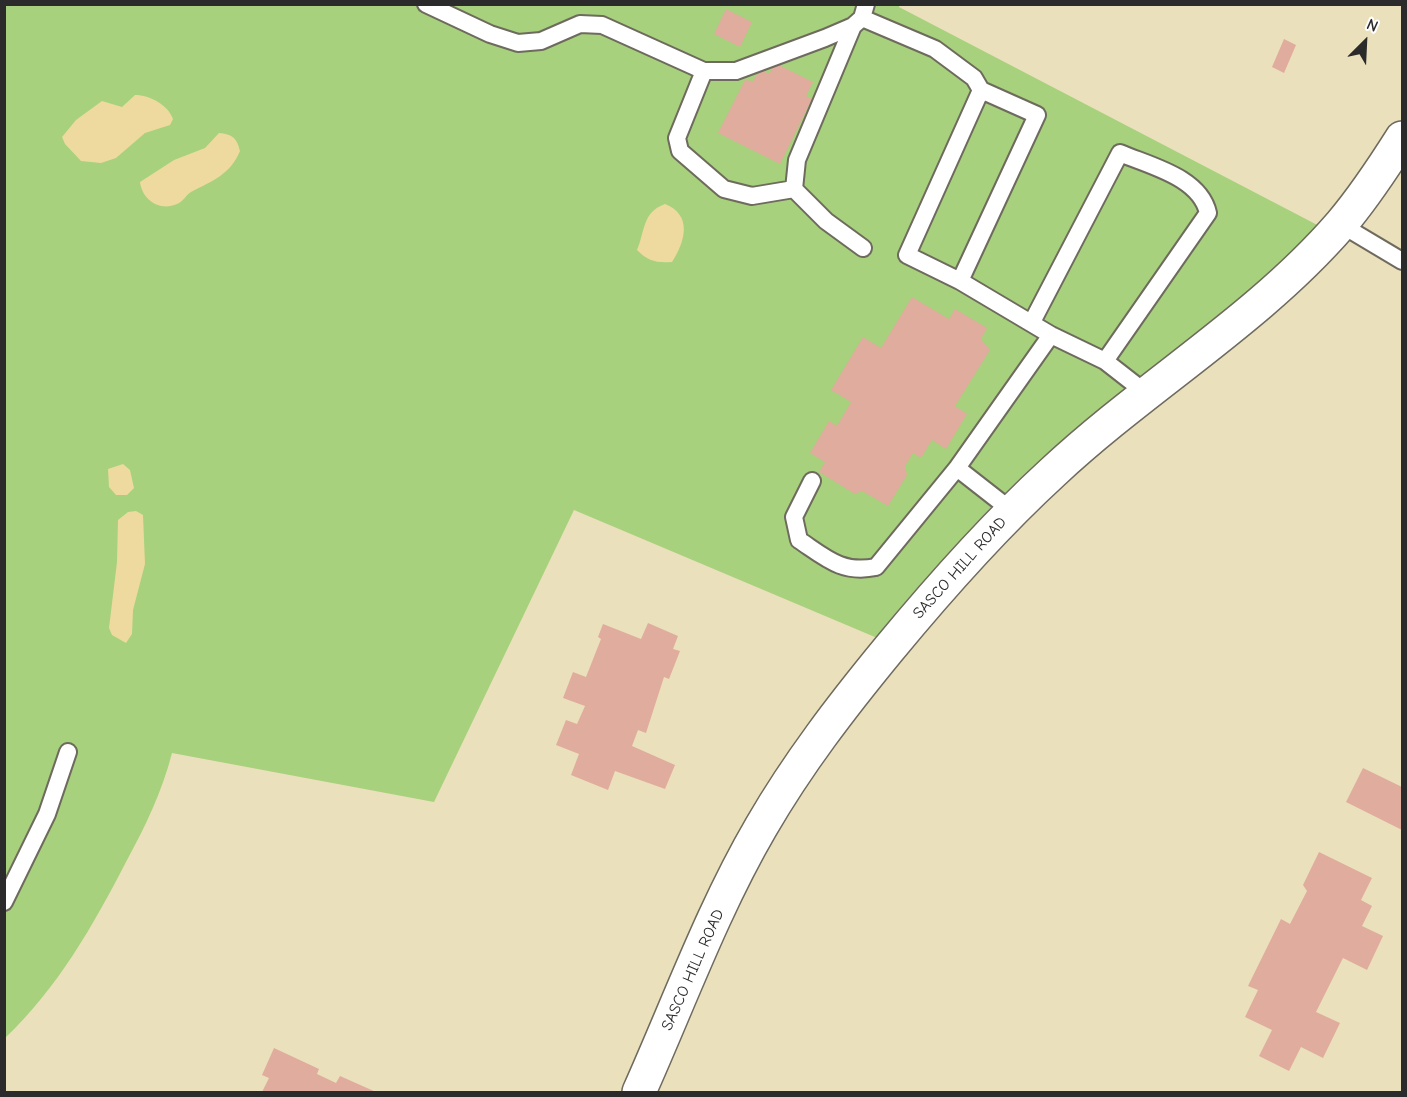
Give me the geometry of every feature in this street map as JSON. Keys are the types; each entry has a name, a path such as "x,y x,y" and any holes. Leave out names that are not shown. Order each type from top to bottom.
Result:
{"street":[{"name":"SASCO HILL ROAD","path":"639,1092 730,887 760,829 800,763 914,619 981,541 1055,470 1146,393 1248,312 1302,264 1340,224 1402,138"}],"lane":[{"path":"426,4 518,43 541,41 580,24 602,25 704,71 736,71 860,16 936,49 974,78 981,90 1036,115 960,281"},
{"path":"794,189 797,160 860,16"},
{"path":"704,71 677,138 680,151 724,189 752,196 794,189"},
{"path":"981,90 907,255 960,281 1051,335 1105,361 1146,393"},
{"path":"1032,322 1120,153 1184,181 1205,200 1208,213 1105,361"},
{"path":"794,189 826,221 863,248"},
{"path":"1340,224 1402,261"},
{"path":"812,480 794,517 799,540 837,565 859,571 876,567 957,468 1051,335"},
{"path":"957,468 1012,511"},
{"path":"4,902 47,814 68,752"}],"green space":[{"path":"5,5 899,5 1325,229 882,640 574,510 434,802 172,753 163,782 146,822 87,933 41,999 5,1038"}],"sand":[{"path":"135,95 147,97 163,105 173,119 170,125 145,133 116,158 101,163 81,161 65,144 62,137 76,120 102,101 122,107"},
{"path":"219,133 233,138 240,151 226,172 191,192 177,204 158,205 148,199 140,182 174,160 205,148"},
{"path":"665,204 680,215 684,230 677,254 672,262 653,260 637,250 648,217"},
{"path":"123,464 130,470 134,488 127,495 116,495 109,487 108,469"},
{"path":"136,511 143,515 145,564 133,610 132,634 126,643 112,635 109,628 117,562 118,520 128,512"}],"building":[{"path":"726,9 752,22 740,47 714,34"},
{"path":"1284,39 1296,45 1284,73 1272,67"},
{"path":"775,63 813,82 806,96 812,99 780,164 718,133 745,80 753,81 760,69 769,74"},
{"path":"912,297 949,319 955,309 987,328 981,339 990,350 955,406 967,414 946,449 932,440 921,458 913,453 905,466 907,475 888,506 862,491 855,494 819,472 825,462 810,453 829,421 837,426 851,402 831,390 863,337 881,348"},
{"path":"648,623 678,636 673,649 680,651 669,679 664,677 646,733 638,730 632,746 675,765 665,789 615,771 608,790 571,775 579,754 556,745 566,720 577,724 585,706 563,698 573,672 586,677 601,639 598,637 603,624 641,639"},
{"path":"1363,768 1402,787 1402,830 1346,802"},
{"path":"1319,852 1372,878 1361,900 1372,906 1362,926 1383,936 1367,970 1343,958 1316,1012 1340,1023 1323,1058 1301,1047 1289,1071 1259,1056 1272,1030 1245,1017 1258,990 1248,986 1281,919 1290,924 1307,891 1303,885"},
{"path":"274,1048 319,1069 317,1074 336,1083 340,1076 376,1092 262,1092 269,1078 262,1075"}]}
